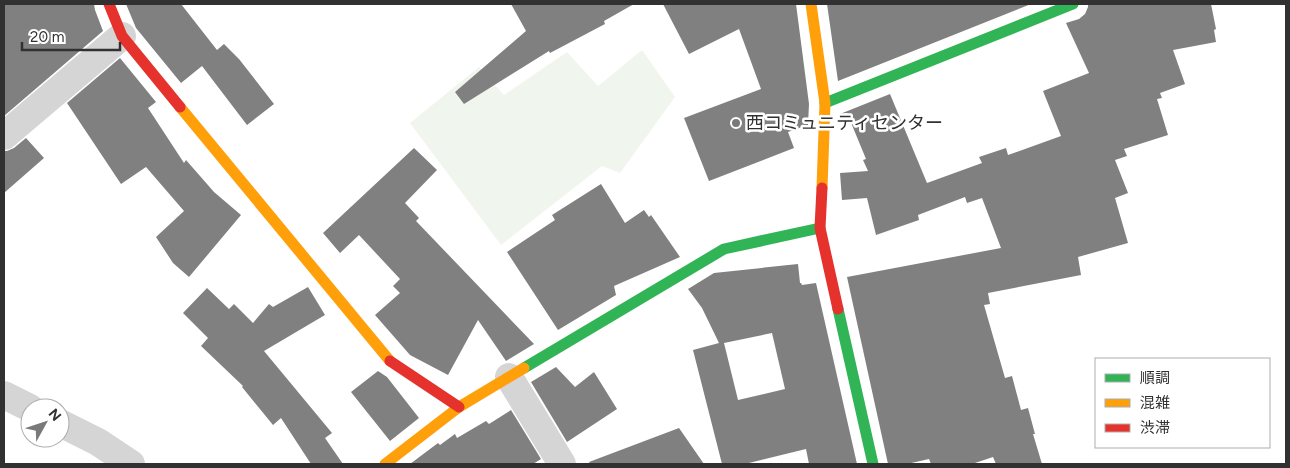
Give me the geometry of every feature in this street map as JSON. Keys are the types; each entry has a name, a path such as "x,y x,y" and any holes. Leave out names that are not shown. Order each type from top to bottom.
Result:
{"street":[{"path":"109,4 122,36 388,359 459,407"},
{"path":"811,4 825,103 820,228 872,464"},
{"path":"825,103 1073,4"},
{"path":"4,136 122,36"},
{"path":"385,464 459,407 724,249 820,228"},
{"path":"509,378 562,464"},
{"path":"4,394 20,403"},
{"path":"70,428 98,442 131,464"}],"shaded area":[{"path":"642,50 675,97 620,173 602,166 501,245 410,123 479,67 504,95 567,52 598,86"}],"building":[{"path":"4,4 94,4 103,31 4,116"},
{"path":"126,4 181,4 217,50 224,44 239,59 274,104 247,125 202,66 181,83 136,28"},
{"path":"511,4 634,4 604,21 605,24 550,53 549,51 464,104 455,92 526,31"},
{"path":"663,4 796,4 809,104 808,125 788,132 794,148 709,181 684,118 761,89 739,29 689,54"},
{"path":"827,4 1031,4 838,81"},
{"path":"1088,4 1211,4 1216,29 1214,30 1216,42 1173,50 1185,84 1160,93 1162,98 1157,99 1168,135 1124,149 1127,156 1115,160 1128,193 1115,198 1128,243 1078,257 1081,275 988,293 990,304 984,305 1005,378 1012,376 1021,410 1028,408 1042,464 996,464 993,457 972,464 931,464 929,459 907,464 888,464 847,277 1001,248 982,198 967,203 965,197 918,215 919,220 876,235 867,198 842,200 840,173 868,171 863,160 866,159 847,113 840,114 890,94 927,183 982,163 979,157 1006,148 1008,155 1061,136 1043,91 1089,73 1066,23 1079,19 1085,14"},
{"path":"120,58 156,102 148,108 184,163 186,160 214,192 241,215 189,277 173,263 156,237 184,211 146,167 121,184 67,103"},
{"path":"26,138 44,158 4,193 4,151 14,148"},
{"path":"414,148 437,170 405,203 419,218 416,221 534,344 506,361 478,320 448,375 410,355 375,315 400,293 393,286 400,279 359,235 340,253 323,233"},
{"path":"601,184 625,223 644,210 649,217 651,215 680,257 614,286 616,295 558,330 507,252 555,220 552,215"},
{"path":"798,264 800,283 802,285 816,283 857,464 809,464 806,449 745,464 722,464 693,350 719,343 702,308 688,289 714,273","holes":["772,333 785,389 738,400 724,343"]},
{"path":"308,287 325,315 264,351 332,433 325,438 343,464 311,464 281,418 273,425 243,386 201,346 208,338 183,313 207,288 229,309 234,304 253,323 269,304 273,307"},
{"path":"556,367 575,387 594,372 617,409 567,442 531,382"},
{"path":"378,371 387,377 419,418 390,441 351,392"},
{"path":"511,410 541,459 533,464 410,464 438,443 440,445 455,434 457,438 486,421 489,424"},
{"path":"679,428 704,464 590,464 589,462"}],"traffic: fast":[{"path":"825,103 1073,4"},
{"path":"524,368 724,249 820,228"},
{"path":"838,309 873,464"}],"traffic: slow":[{"path":"811,4 825,103 822,188"},
{"path":"180,107 390,361"},
{"path":"385,464 459,407 524,368"}],"traffic: jam":[{"path":"109,4 122,36 180,107"},
{"path":"822,188 820,228 838,309"},
{"path":"390,361 459,407"}],"place":[{"name":"西コミュニティセンター","path":"736,123"}]}
